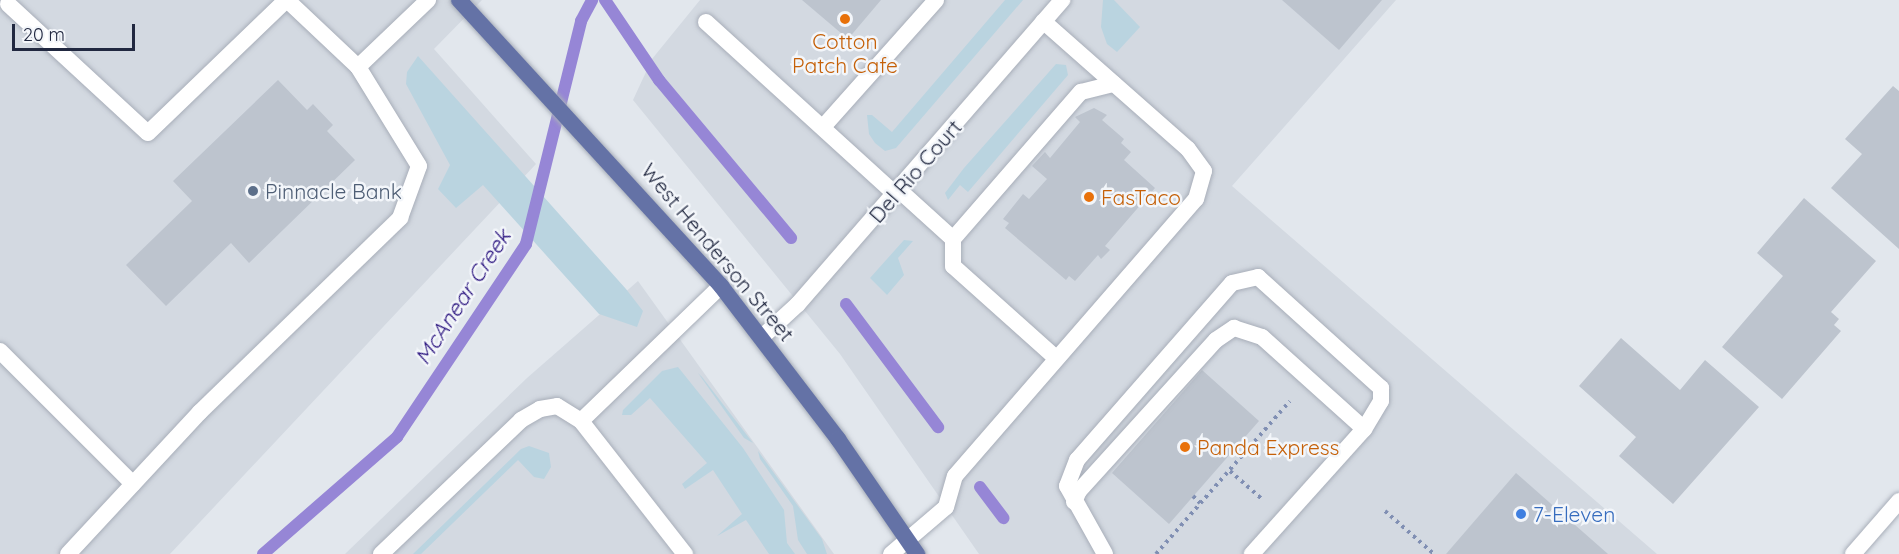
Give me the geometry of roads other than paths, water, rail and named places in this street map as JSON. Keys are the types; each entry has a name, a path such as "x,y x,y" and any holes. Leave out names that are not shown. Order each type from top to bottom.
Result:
{"main road":[{"name":"West Henderson Street","path":"459,0 674,232 721,286 762,337 912,547"}],"street":[{"path":"7,6 148,133 286,0 358,67 419,166 400,218 200,412 68,554"},
{"path":"358,67 428,0"},
{"path":"822,127 936,0"},
{"name":"Del Rio Court","path":"762,337 798,304 1062,0"},
{"path":"891,554 912,547 946,507 955,476 1196,199 1204,171 1188,149 1043,21"},
{"path":"706,22 822,127 953,239"},
{"path":"1056,358 953,266 953,239 1080,92 1114,84"},
{"path":"1105,554 1067,486 1077,460 1232,283 1258,277 1381,388 1381,401 1364,429 1252,554"},
{"path":"581,422 721,286"},
{"path":"1074,502 1079,491 1216,340 1234,328 1262,337 1364,429"},
{"path":"0,351 133,484"},
{"path":"381,554 521,420 540,409 557,406 581,422 685,554"},
{"path":"1853,554 1899,501"}],"waterway":[{"name":"McAnear Creek","path":"263,554 397,437 526,244 581,21 592,0"},
{"path":"605,0 659,80 791,238"},
{"path":"846,304 938,427"},
{"path":"980,487 1003,518"}],"place":[{"name":"Cotton Patch Cafe","path":"845,19"},
{"name":"Pinnacle Bank","path":"253,191"},
{"name":"FasTaco","path":"1089,197"},
{"name":"Panda Express","path":"1185,447"},
{"name":"7-Eleven","path":"1521,514"}]}
